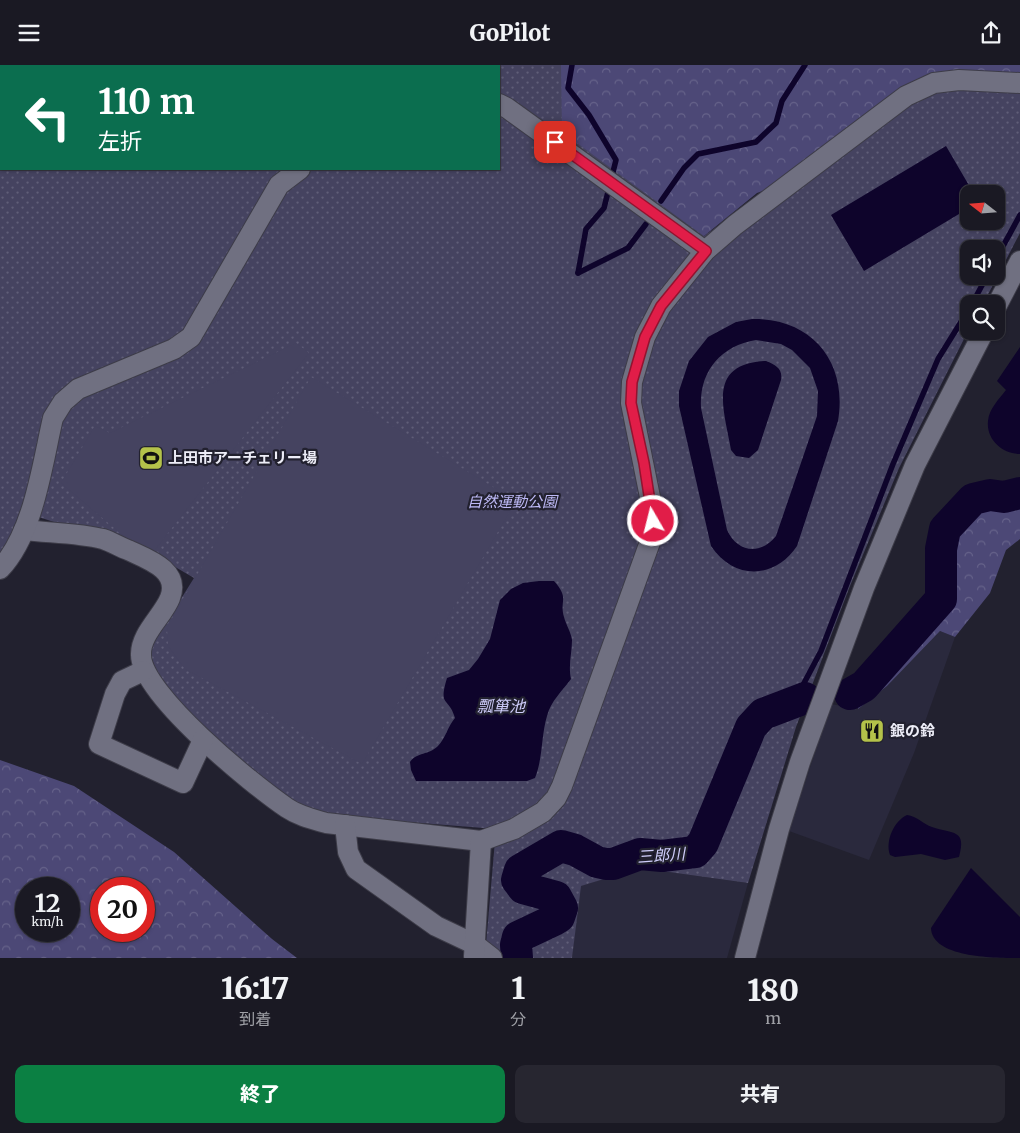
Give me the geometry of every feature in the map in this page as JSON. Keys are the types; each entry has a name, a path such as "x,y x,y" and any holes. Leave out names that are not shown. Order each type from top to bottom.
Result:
{"street":[{"path":"24,530 104,539 160,565 169,577 172,589 170,598 146,637 141,653 143,671 155,687 217,754 287,808 302,817 345,825 482,841 514,829 543,812 556,798 562,786 650,542 653,521 644,463 631,403 632,382 645,337 661,306 706,251 735,225 906,97 934,83 959,80 1020,83"},
{"path":"500,104 508,107 706,251"},
{"path":"0,569 13,555 24,530 53,418 63,402 78,389 174,349 191,337 279,185 299,170"},
{"path":"1002,295 1020,261"},
{"path":"745,958 787,804 864,588 915,465 979,340"},
{"path":"143,671 122,681 115,694 99,745 183,783 203,740"},
{"path":"345,825 348,852 356,869 474,951 492,958"},
{"path":"474,951 482,841"}],"shaded area":[{"name":"銀の鈴","path":"940,631 955,637 914,753 869,860 789,831 831,704 858,709 887,686"},
{"path":"640,868 748,883 727,958 572,958 580,886"}],"green space":[{"path":"500,65 1020,65 1020,73 956,71 783,184 757,193 704,236 643,311"},
{"name":"自然運動公園","path":"500,65 561,65 562,132 704,236 918,83 956,71 1020,73 1020,233 1005,262 1005,240 960,240 960,285 993,285 988,295 960,295 960,340 963,340 899,468 850,586 796,727 748,883 640,868 581,886 572,958 500,958 486,944 496,829 333,816 306,809 292,801 223,748 160,680 150,654 154,642 194,578 153,554 20,511 6,549 0,555 0,170 500,170"},
{"path":"0,170 2,170 118,368 0,537"},
{"name":"上田市アーチェリー場","path":"296,343 309,353 154,551 133,544 61,483 95,426 110,433"},
{"path":"311,377 516,501 362,764 185,669 168,646 167,627"},
{"path":"1020,484 1020,539 1006,550 990,593 955,637 940,631 887,686 858,709 853,685 893,645 937,596 939,565 936,546 942,524 956,507 970,496 989,490 1003,491"},
{"path":"0,760 74,786 174,852 272,939 297,958 0,958"}],"water":[{"path":"946,146 969,185 960,185 960,213 864,271 831,215"},
{"path":"752,319 773,321 792,326 808,335 821,347 831,363 837,380 840,400 838,421 797,546 788,557 777,565 766,570 754,572 742,570 731,565 720,557 711,546 679,406 679,391 689,361 708,337 736,322","holes":["756,340 781,344 792,350 810,368 818,391 817,416 776,536 763,547 749,549 737,543 727,530 701,408 701,395 708,372 714,363 732,348"]},
{"path":"1020,347 1020,454 1008,452 997,445 990,434 988,421 992,408 1006,390 997,381"},
{"path":"766,361 780,370 781,380 758,450 749,458 736,456 731,450 723,405 723,391 727,380 734,370 747,364"},
{"name":"瓢箪池","path":"554,581 562,592 564,617 572,640 571,679 557,696 549,711 535,778 527,781 416,781 410,762 438,746 455,718 453,711 444,698 447,678 469,670 478,659 490,639 500,600 511,589 523,583"},
{"path":"907,815 932,827 952,832 960,837 961,848 959,857 945,860 921,854 895,857 890,855 889,844 892,832 898,822"},
{"path":"971,868 1020,917 1020,958 996,958 953,951 934,938 931,928"}],"waterway":[{"path":"572,65 568,88 589,115 616,160 604,208 586,229 578,273"},
{"path":"661,201 684,168 698,154 756,142 776,123 782,101 805,65"},
{"path":"1005,242 1020,215"},
{"path":"578,273 628,248 646,224"},
{"path":"977,295 982,285"},
{"path":"794,702 821,651 893,464 938,359 960,324"},
{"name":"三郎川","path":"850,694 864,686 941,599 941,549 945,529 973,499 990,495 1004,497 1020,493"},
{"name":"三郎川","path":"517,958 516,945 518,937 559,917 562,908 556,897 523,888 517,880 520,870 561,846 606,864 613,864 640,854 662,856 695,852 703,843 751,727 763,714 805,698"}],"place":[{"name":"上田市アーチェリー場","path":"151,458"},
{"name":"銀の鈴","path":"872,731"}],"route":[{"path":"555,142 706,251 661,306 645,337 632,382 631,403 644,463 653,521"}]}
